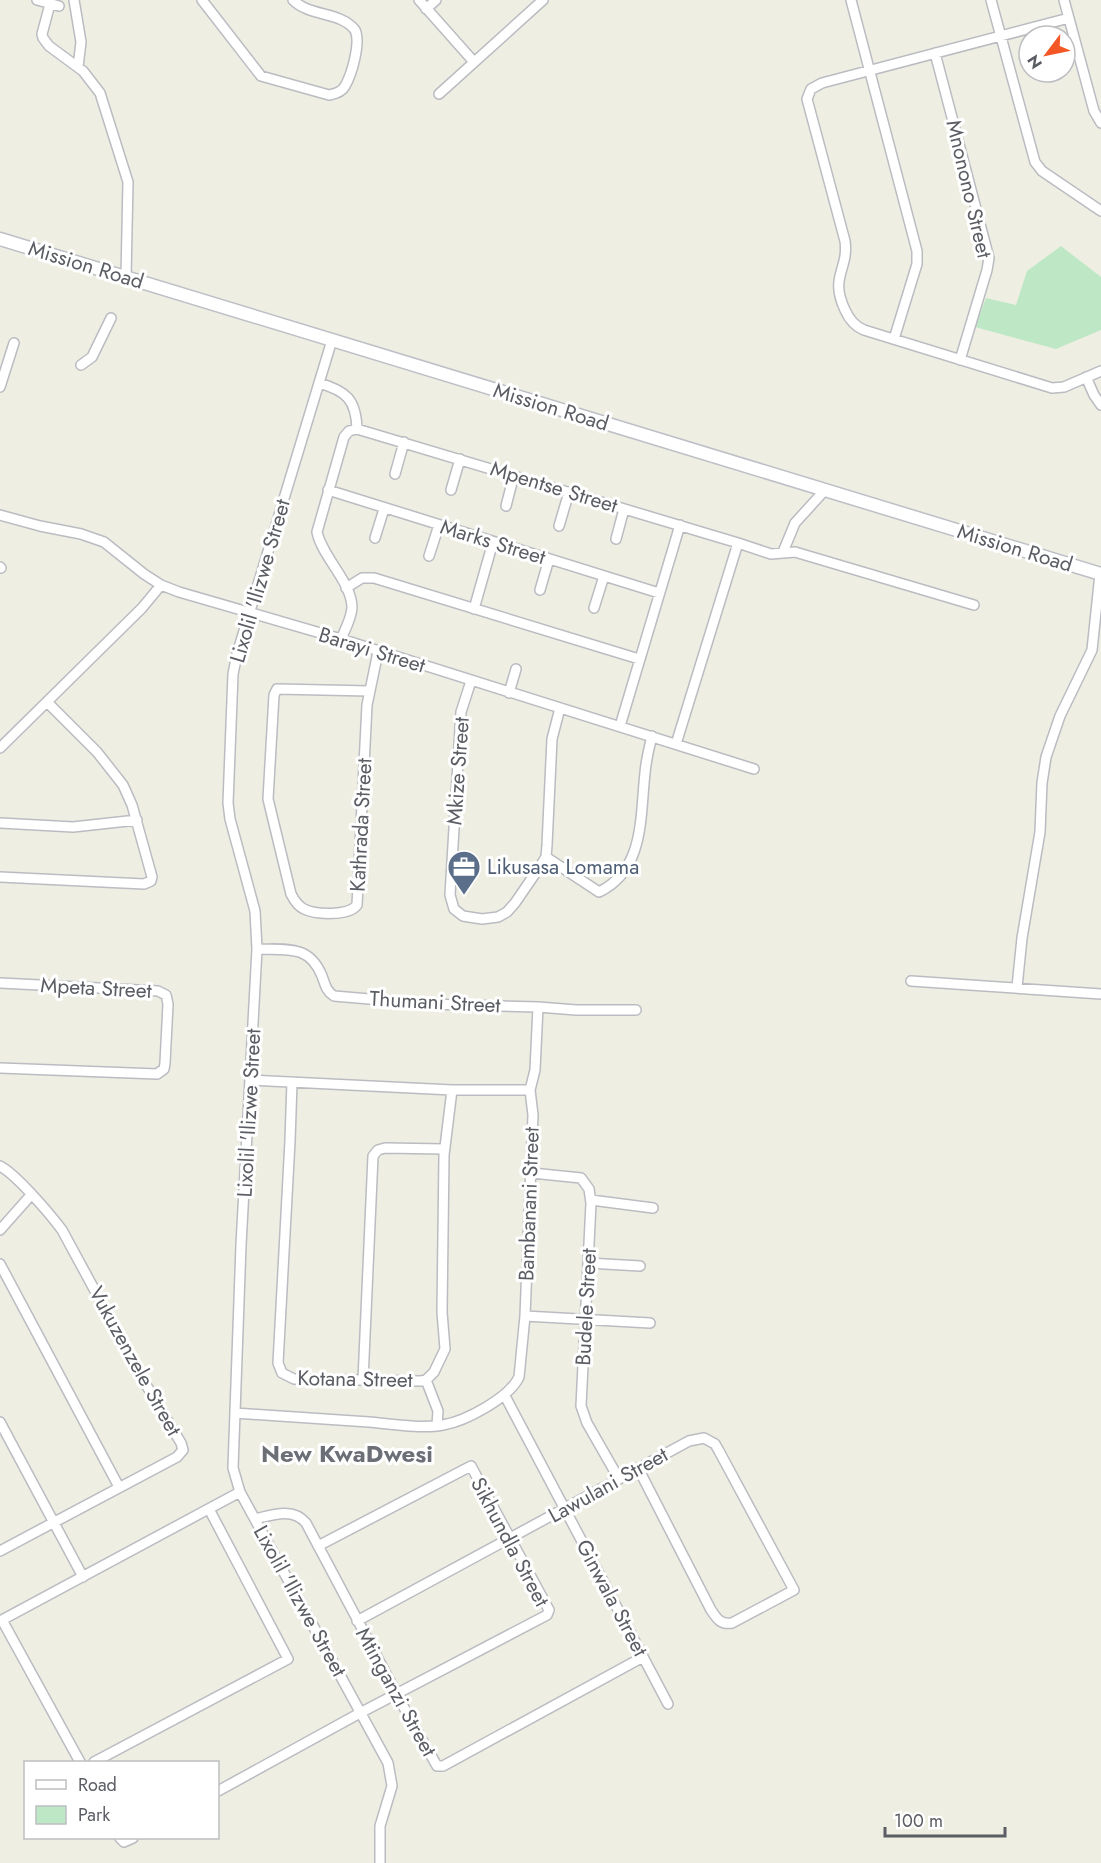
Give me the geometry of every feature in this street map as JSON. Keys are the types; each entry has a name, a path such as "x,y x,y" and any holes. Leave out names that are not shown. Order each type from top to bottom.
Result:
{"street":[{"path":"37,0 55,5 42,34 43,38 83,71 100,93 128,182 126,277"},
{"path":"74,0 81,42 78,68"},
{"path":"202,0 261,76 329,95 339,92 346,85 357,46 356,30 347,22 304,9 293,0"},
{"path":"419,0 474,62"},
{"path":"426,9 436,0"},
{"path":"439,94 543,0"},
{"path":"851,0 917,251 917,264 894,339"},
{"path":"992,0 1035,162 1042,171 1101,211"},
{"path":"1064,0 1095,111 1101,123"},
{"path":"1069,18 822,83 811,89 808,94 808,104 845,241 838,289 851,322 864,330 1052,388 1064,387 1101,371"},
{"name":"Mnonono Street","path":"935,52 989,258 960,360"},
{"name":"Mission Road","path":"0,239 1100,574"},
{"path":"81,365 92,357 111,318"},
{"name":"Lixolil 'Ilizwe Street","path":"332,340 237,654 233,674 228,803 230,819 255,911 257,949 233,1468 240,1492 388,1763 392,1792 384,1809 380,1826 380,1863"},
{"path":"0,387 14,344"},
{"path":"1086,377 1101,405"},
{"path":"319,383 348,397 355,412 357,429 349,431 344,437 317,531 323,548 351,601 351,612 341,639"},
{"name":"Mpentse Street","path":"357,429 680,525 767,554 795,552 974,605"},
{"path":"394,474 404,442"},
{"path":"451,490 460,459"},
{"path":"506,506 514,476"},
{"name":"Marks Street","path":"328,490 659,592"},
{"path":"783,552 795,523 825,490"},
{"path":"559,526 569,492"},
{"path":"375,538 384,508"},
{"path":"616,539 624,509"},
{"name":"Barayi Street","path":"0,515 81,534 104,542 161,585 754,769"},
{"path":"429,556 439,525"},
{"path":"620,726 680,525"},
{"path":"474,609 493,542"},
{"path":"676,744 738,543"},
{"path":"540,590 549,559"},
{"path":"1017,987 1022,938 1040,832 1042,783 1046,757 1060,716 1092,650 1100,574"},
{"path":"594,608 604,576"},
{"path":"346,588 362,578 374,578 639,659"},
{"path":"0,748 142,608 161,585"},
{"name":"Kathrada Street","path":"369,692 277,689 274,694 268,799 291,894 297,904 306,910 340,912 351,910 357,905 367,705 378,652"},
{"path":"509,693 516,669"},
{"name":"Mkize Street","path":"471,681 461,712 458,745 450,895 454,909 468,918 492,919 502,915 515,903 546,857"},
{"path":"0,878 148,883 152,877 129,795 117,775 47,702"},
{"path":"560,708 551,747 546,857 599,892 618,878 632,859 636,848 645,769 652,736"},
{"path":"0,823 73,827 137,820"},
{"name":"Thumani Street","path":"257,949 301,951 316,965 328,991 334,996 429,1004 636,1011"},
{"path":"911,981 1101,994"},
{"name":"Mpeta Street","path":"0,983 159,991 166,995 168,1004 165,1063 164,1068 157,1074 0,1068"},
{"name":"Bambanani Street","path":"505,1396 519,1377 525,1316 532,1173 533,1115 530,1090 535,1070 538,1007"},
{"path":"250,1080 452,1090 530,1090"},
{"name":"Kotana Street","path":"292,1082 278,1363 282,1373 291,1379 406,1382 426,1380 434,1372 445,1349 442,1294 444,1149 452,1090"},
{"path":"363,1380 373,1156 378,1150 385,1148 444,1149"},
{"name":"Vukuzenzele Street","path":"0,1167 31,1195 62,1230 183,1450 177,1457 0,1551"},
{"path":"532,1173 581,1178 587,1184 591,1200 653,1208"},
{"path":"0,1230 31,1195"},
{"name":"Budele Street","path":"591,1200 582,1411 619,1479"},
{"path":"588,1263 640,1266"},
{"path":"0,1264 119,1487"},
{"path":"525,1316 650,1323"},
{"path":"426,1380 438,1411 437,1425"},
{"path":"235,1413 437,1425 456,1421 505,1396"},
{"name":"Ginwala Street","path":"505,1396 668,1704"},
{"path":"0,1422 83,1577"},
{"name":"Lawulani Street","path":"357,1621 638,1468 695,1439 704,1438 715,1444 794,1590 732,1623 720,1622 711,1610 638,1468"},
{"name":"Sikhundla Street","path":"219,1790 547,1615 549,1611 547,1603 471,1466 318,1546"},
{"path":"79,1761 1,1621 240,1492"},
{"path":"96,1761 288,1659 209,1509"},
{"name":"Mtinganzi Street","path":"255,1519 282,1513 298,1515 306,1523 424,1746 437,1766 443,1766 643,1657"}],"green space":[{"path":"1061,246 1101,277 1101,330 1056,349 975,327 986,298 1016,305 1027,271"}],"place":[{"name":"Likusasa Lomama","path":"464,896"}],"district":[{"name":"New KwaDwesi","path":"347,1453"}]}
